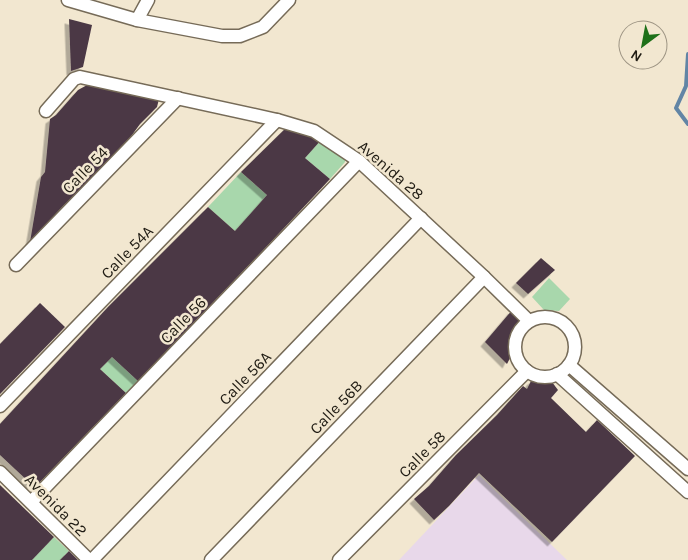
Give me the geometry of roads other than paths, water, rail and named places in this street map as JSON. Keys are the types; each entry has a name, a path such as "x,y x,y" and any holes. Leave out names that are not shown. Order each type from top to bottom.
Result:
{"street":[{"path":"68,0 136,20 222,36 240,36 262,27 290,0"},
{"path":"136,20 148,0"},
{"name":"Avenida 28","path":"46,111 74,79 80,77 277,120 314,131 359,161 484,277 528,321"},
{"name":"Calle 54","path":"16,265 178,98"},
{"name":"Calle 54A","path":"0,406 277,120"},
{"name":"Calle 56","path":"31,502 359,161"},
{"name":"Calle 56A","path":"91,560 421,218"},
{"name":"Calle 56B","path":"211,560 484,277"},
{"path":"548,317 558,320 567,327 572,335 575,346 573,356 568,365 557,374 541,376 527,370 519,362 515,351 520,329 528,321 538,318 548,317"},
{"path":"568,365 688,469"},
{"name":"Calle 58","path":"339,560 527,370"},
{"path":"557,374 688,492"},
{"path":"601,414 612,402"},
{"name":"Avenida 22","path":"0,472 91,560"}],"waterway":[{"path":"688,54 686,86 676,108 688,124"}]}
